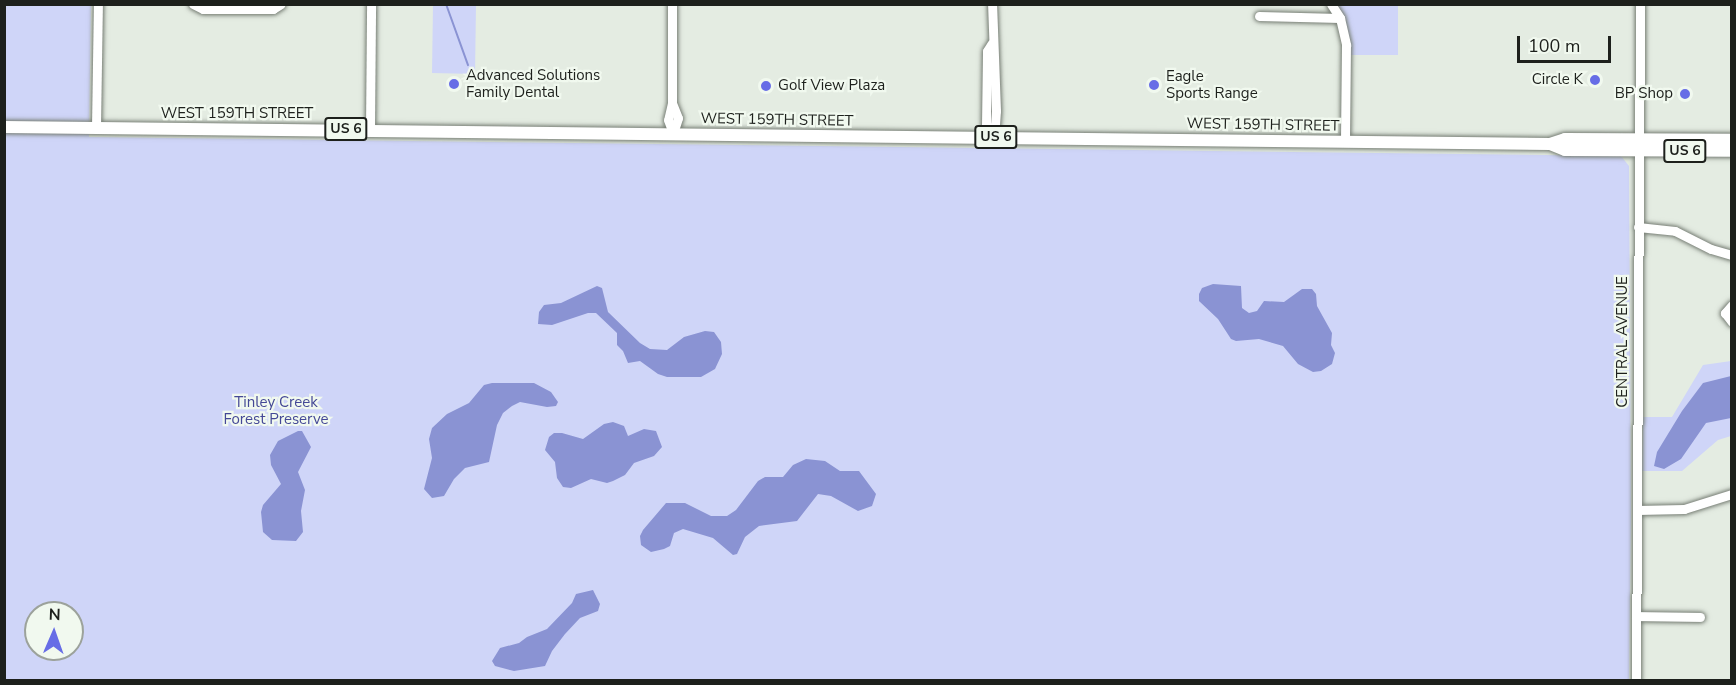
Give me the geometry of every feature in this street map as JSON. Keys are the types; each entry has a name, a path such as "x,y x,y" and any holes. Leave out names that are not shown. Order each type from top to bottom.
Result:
{"main road":[{"name":"WEST 159TH STREET","path":"4,126 1550,144 1565,139 1731,151"},
{"name":"WEST 159TH STREET","path":"1638,145 1731,140"}],"street":[{"path":"96,127 98,4"},
{"path":"370,129 371,4"},
{"path":"672,4 672,103 678,118 673,133"},
{"path":"991,137 986,124 986,71 987,51 992,44 992,4"},
{"path":"1330,4 1340,18 1346,45 1345,141"},
{"name":"CENTRAL AVENUE","path":"1636,681 1640,4"},
{"path":"193,5 203,9 273,9 280,5"},
{"path":"1259,16 1340,18"},
{"path":"1638,227 1675,231 1711,249 1731,255"},
{"path":"1731,305 1725,313 1731,322"},
{"path":"1637,510 1684,509 1731,494"},
{"path":"1636,616 1700,617"}],"green space":[{"name":"Tinley Creek Forest Preserve","path":"4,5 91,5 89,137 1621,156 1629,166 1631,516 1629,680 5,680"},
{"path":"433,5 476,5 475,74 432,73"},
{"path":"1335,5 1398,5 1398,55 1349,55"},
{"path":"1731,361 1731,436 1718,440 1682,471 1642,471 1643,417 1672,417 1703,365"}],"water":[{"path":"1213,284 1241,286 1242,308 1249,313 1257,311 1264,301 1284,302 1302,289 1312,289 1316,294 1317,306 1332,333 1331,345 1335,353 1332,364 1321,371 1313,372 1298,364 1283,346 1259,339 1236,341 1231,339 1218,319 1199,301 1202,288"},
{"path":"597,286 602,288 608,312 640,343 650,349 667,350 684,337 705,331 714,332 721,342 722,354 715,369 701,377 667,377 658,374 640,361 628,363 623,351 617,345 617,333 596,313 588,313 552,325 538,324 539,312 544,305 561,303"},
{"path":"1731,376 1731,418 1706,423 1681,459 1664,469 1654,466 1657,452 1682,411 1703,383"},
{"path":"534,383 551,392 558,402 556,406 547,407 520,402 512,406 503,413 497,425 489,462 465,468 454,479 444,496 432,498 424,489 432,458 429,439 432,428 447,414 469,403 484,385"},
{"path":"613,422 624,426 628,436 644,429 656,431 662,447 654,456 634,463 625,475 613,481 607,483 591,479 571,488 563,487 557,478 555,462 545,450 549,437 554,433 562,433 583,439 604,424"},
{"path":"302,431 311,447 298,472 305,490 301,511 303,532 296,541 272,540 263,532 261,512 263,505 281,484 271,465 270,455 278,441"},
{"path":"806,459 825,461 840,471 859,471 876,494 872,506 858,511 831,496 818,494 797,521 759,526 745,537 737,554 733,555 713,538 683,529 674,533 670,546 664,549 651,552 641,545 640,536 643,530 666,503 685,503 711,516 727,516 736,510 758,481 765,477 783,477 793,465"},
{"path":"593,590 600,604 598,611 580,618 552,651 545,666 514,671 495,666 492,661 500,648 519,643 547,629 572,603 576,594"}],"waterway":[{"path":"446,4 468,65"}],"place":[{"name":"Circle K","path":"1595,80"},
{"name":"Advanced Solutions Family Dental","path":"454,84"},
{"name":"Eagle Sports Range","path":"1154,85"},
{"name":"Golf View Plaza","path":"766,86"},
{"name":"BP Shop","path":"1685,94"}]}
